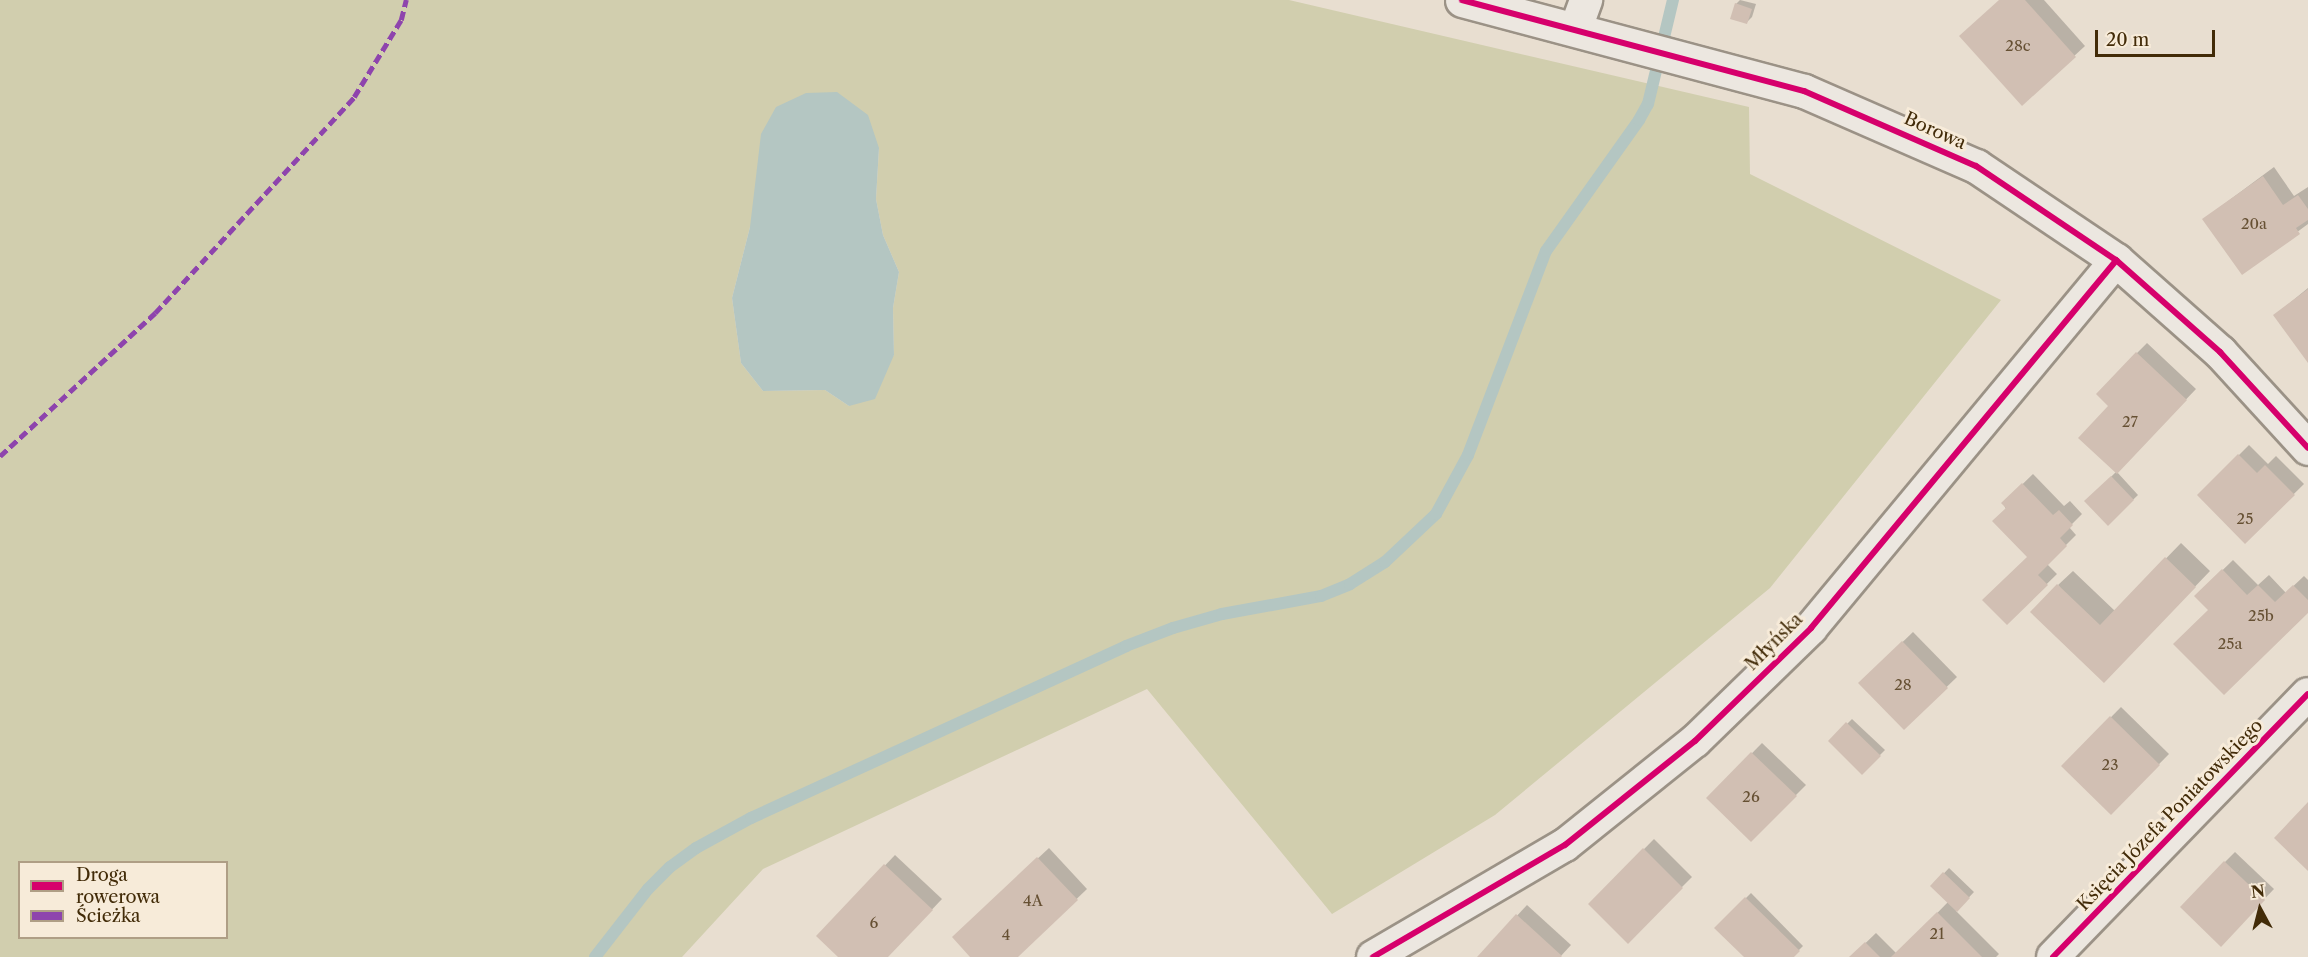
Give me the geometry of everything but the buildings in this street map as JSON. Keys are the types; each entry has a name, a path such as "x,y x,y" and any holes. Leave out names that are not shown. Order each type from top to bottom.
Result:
{"street":[{"name":"Borowa","path":"1462,0 1581,14 1621,41 1804,91 1976,166 2116,260 2220,352 2308,448"},
{"name":"Młyńska","path":"1373,957 1565,845 1695,741 1811,628 2116,260"},
{"name":"Księcia Józefa Poniatowskiego","path":"2053,957 2308,694"}],"shaded area":[{"path":"0,0 1289,0 1749,107 1750,174 2001,300 1770,588 1495,815 1332,914 1147,689 763,869 682,957 0,957","holes":["879,148 876,199 883,235 899,272 893,308 894,355 849,406 825,390 763,391 741,363 732,298 750,227"]},
{"path":"837,92 868,115 879,148 876,199 883,235 899,272 893,308 894,355 875,399 849,406 825,390 763,391 741,363 732,298 750,227 761,134 776,107 806,93"}],"waterway":[{"path":"595,957 648,889 670,867 696,848 751,818 1126,646 1173,628 1222,614 1321,596 1350,584 1385,562 1436,514 1468,455 1546,251 1648,104 1673,0"}],"marked path":[{"path":"0,456 155,313 354,97 401,20 406,0"}],"cycle path":[{"path":"1462,0 1804,91 1976,166 2116,260 2220,352 2308,448"},
{"path":"1373,957 1565,845 1695,741 1811,628 2116,260"},
{"path":"2053,957 2308,694"}]}
